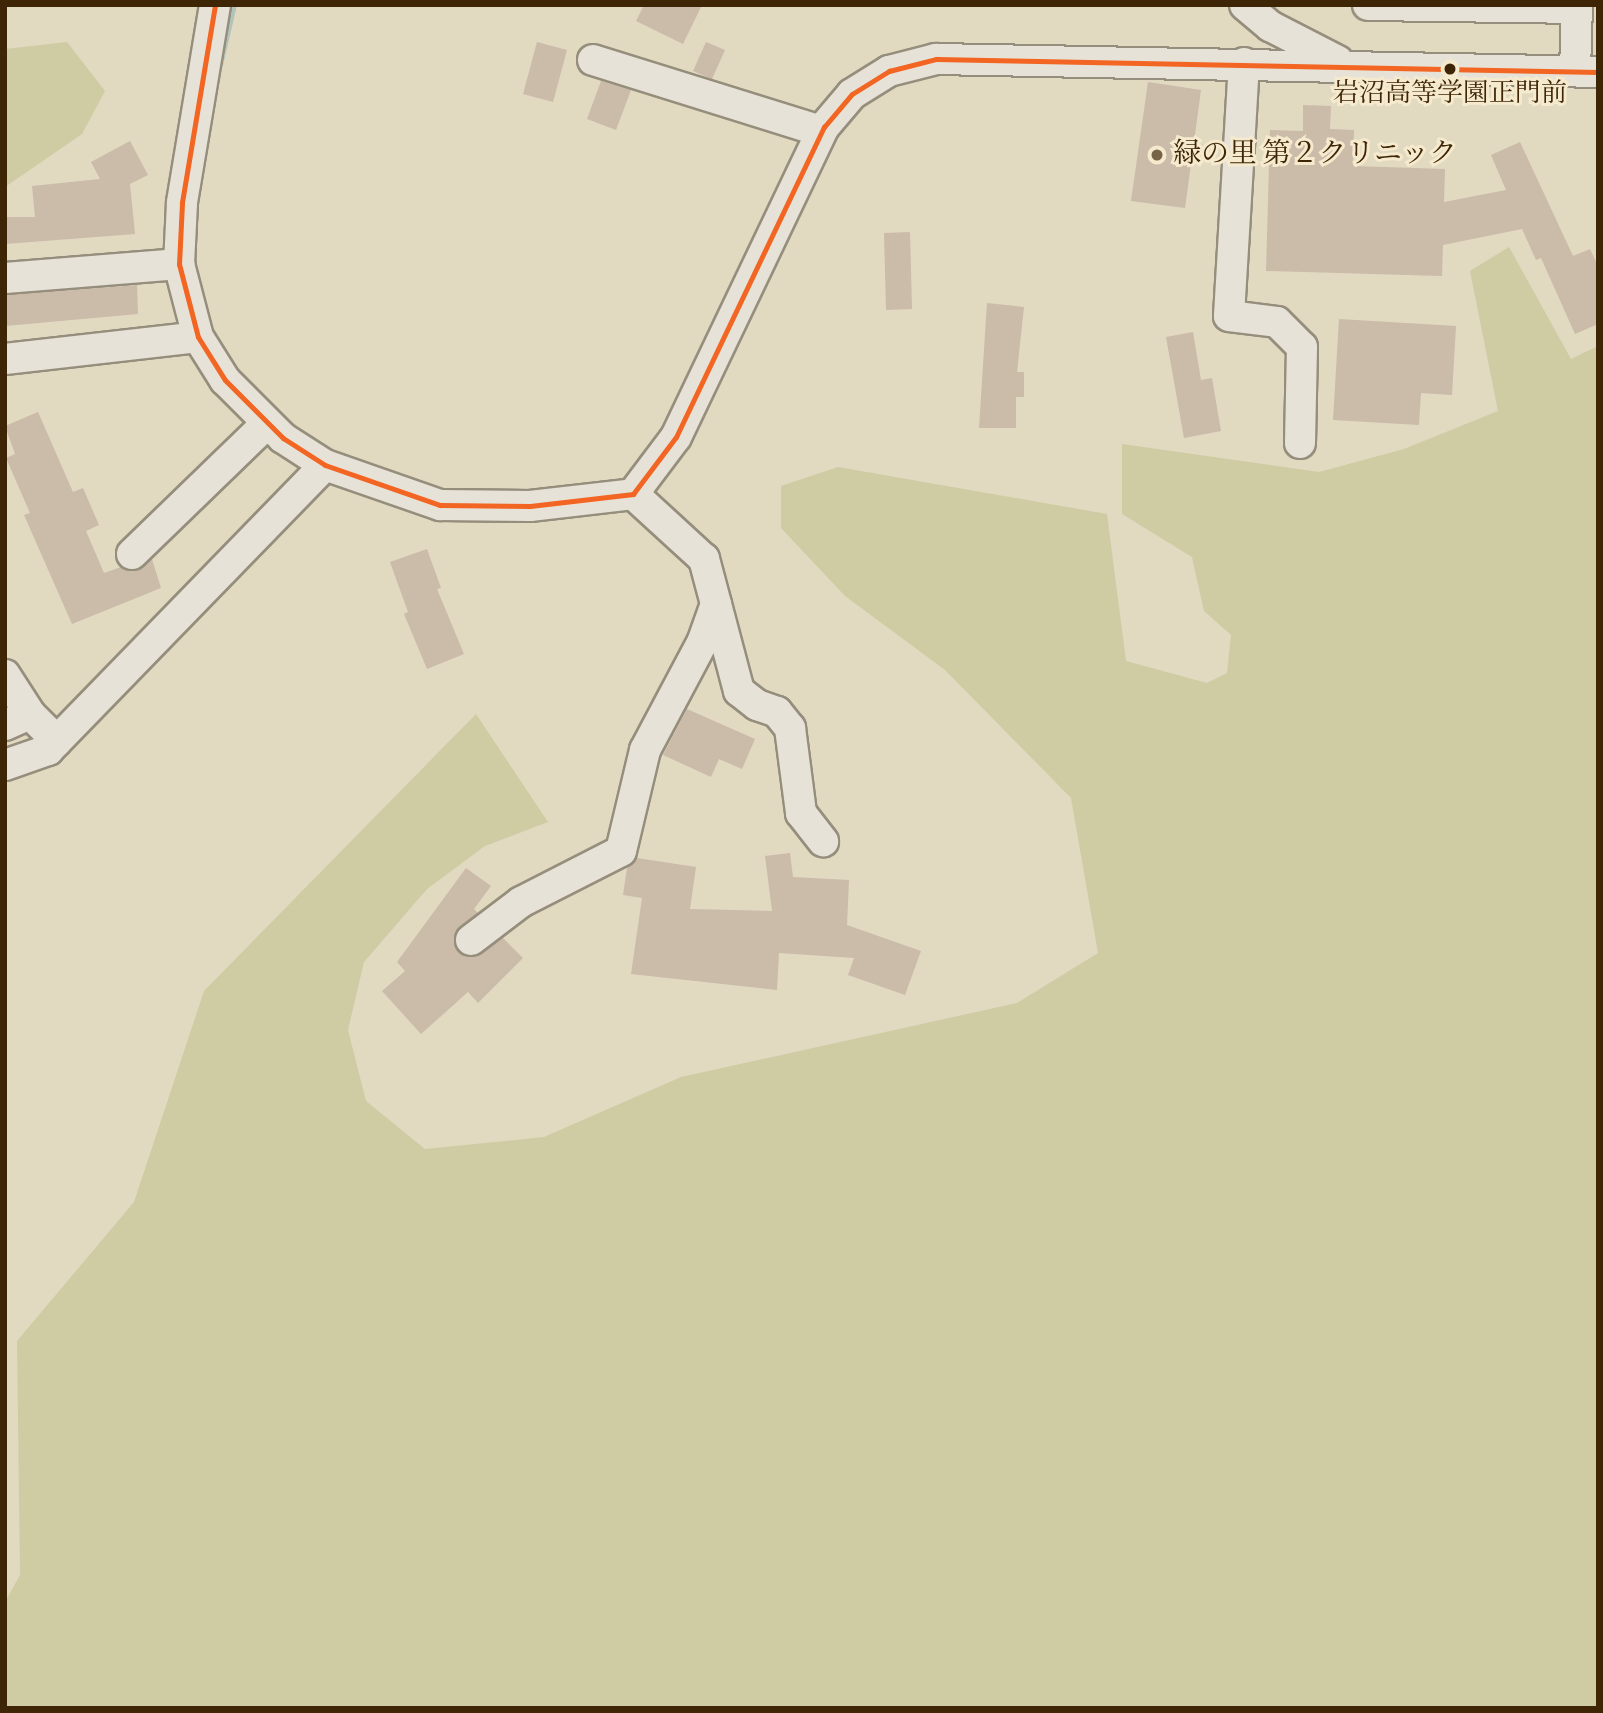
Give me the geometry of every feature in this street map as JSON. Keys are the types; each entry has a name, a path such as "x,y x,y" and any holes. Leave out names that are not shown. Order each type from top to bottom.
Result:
{"street":[{"path":"215,5 182,203 179,264 198,337 225,380 267,423 325,465 440,505 530,506 633,494 676,437 821,131 852,94 889,71 936,59 1376,65 1586,72 1577,6 1368,5"},
{"path":"1245,5 1270,26 1335,60 1376,65"},
{"path":"593,60 821,131"},
{"path":"1244,63 1229,316 1277,322 1302,347 1300,443"},
{"path":"5,278 179,264"},
{"path":"5,359 198,337"},
{"path":"132,554 267,423"},
{"path":"5,765 48,750 325,465"},
{"path":"633,494 704,559 739,691 757,705 777,712 790,728 801,813 823,841"},
{"path":"471,940 521,902 621,851 645,750 702,643 716,604"},
{"path":"5,675 18,720 57,741"}],"shaded area":[{"path":"67,42 105,91 82,134 5,187 5,49"},
{"path":"1509,247 1571,359 1598,346 1598,1708 5,1708 5,1602 20,1575 17,1341 134,1202 204,991 476,714 548,822 485,846 427,889 364,962 348,1030 366,1101 425,1149 544,1137 681,1077 1017,1003 1098,953 1071,798 945,670 845,596 781,528 781,486 838,467 1107,514 1126,661 1207,683 1227,673 1231,635 1204,611 1192,557 1122,514 1122,444 1319,472 1404,449 1498,411 1470,271"}],"building":[{"path":"644,5 702,5 683,44 636,21"},
{"path":"537,42 567,50 553,102 523,94"},
{"path":"706,42 725,50 712,79 693,71"},
{"path":"601,81 631,90 616,130 587,119"},
{"path":"1148,82 1201,90 1185,208 1131,201"},
{"path":"1303,105 1331,106 1330,129 1354,130 1353,166 1445,169 1444,202 1506,190 1491,155 1520,142 1573,256 1590,249 1598,266 1598,324 1575,334 1541,258 1536,260 1522,229 1443,245 1442,276 1266,271 1270,130 1303,131"},
{"path":"130,141 148,175 130,184 135,234 5,244 5,217 35,217 32,186 100,179 91,162"},
{"path":"910,232 912,309 886,310 884,233"},
{"path":"137,285 138,314 5,326 5,295"},
{"path":"987,303 1024,307 1017,372 1024,372 1024,397 1016,397 1016,428 979,428"},
{"path":"1339,319 1456,326 1452,395 1421,393 1419,425 1333,420"},
{"path":"1193,332 1201,380 1212,378 1221,431 1184,438 1166,337"},
{"path":"38,412 73,492 83,488 99,525 86,531 104,573 121,567 137,571 152,559 161,588 72,624 24,515 30,513 6,458 15,454 5,426"},
{"path":"427,549 441,588 437,589 464,654 427,669 404,614 408,612 390,562"},
{"path":"687,709 755,739 742,769 719,759 711,777 663,755"},
{"path":"790,853 793,877 849,880 847,925 921,951 905,995 848,975 854,958 779,953 777,990 631,974 642,898 623,895 627,868 637,858 696,867 690,909 772,911 765,856"},
{"path":"466,868 491,886 474,909 478,913 455,933 457,950 474,957 503,938 523,958 478,1003 468,992 421,1034 382,991 405,971 397,962"}],"waterway":[{"path":"219,65 233,5"}],"transit line":[{"path":"215,5 182,203 179,264 198,337 225,380 283,438 325,465 440,505 530,506 633,494 676,437 824,127 852,94 889,71 936,59 1598,72"}],"place":[{"name":"岩沼高等学園正門前","path":"1450,69"},
{"name":"緑の里 第２クリニック","path":"1157,155"}]}
